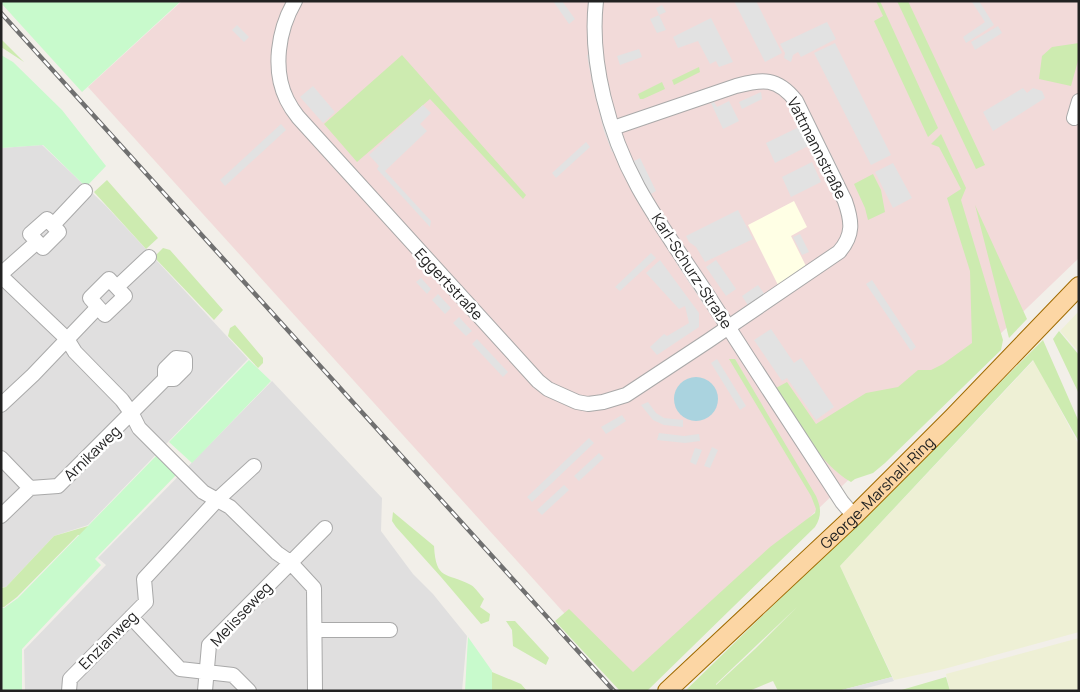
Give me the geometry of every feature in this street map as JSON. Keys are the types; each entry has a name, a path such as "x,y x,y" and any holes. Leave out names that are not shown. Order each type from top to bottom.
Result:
{"main road":[{"name":"George-Marshall-Ring","path":"666,691 854,516 1079,286"}],"street":[{"name":"Eggertstraße","path":"295,1 280,40 279,65 281,83 286,98 298,117 548,390 577,402 588,404 603,402 626,395 728,328"},
{"name":"Karl-Schurz-Straße","path":"596,1 597,58 601,81 613,128 638,188 842,502 854,516"},
{"name":"Vattmannstraße","path":"613,128 756,80 777,84 790,93 796,101 845,201 851,217 850,231 845,244 839,252 728,328"},
{"path":"1074,118 1079,101"},
{"name":"Arnikaweg","path":"85,191 53,225 60,232 43,248 37,242 1,275 66,338 75,352 122,400 132,414"},
{"path":"1,405 33,375 66,338 98,307 106,315 125,296 117,287 149,257"},
{"name":"Arnikaweg","path":"30,488 58,486 165,380"},
{"path":"132,414 139,428 204,492 230,507 290,562 314,588 315,691"},
{"path":"1,458 30,488 1,516"},
{"name":"Enzianweg","path":"69,691 70,679 146,602 144,579 218,499 254,466"},
{"path":"290,562 325,528"},
{"name":"Melisseweg","path":"205,691 209,645 290,562"},
{"path":"131,617 180,669 233,675 249,691"},
{"path":"315,630 390,630"}],"shaded area":[{"path":"182,1 1079,1 1079,258 632,688 88,87"},
{"path":"553,1 562,1 575,19 569,24"},
{"path":"734,1 756,1 782,53 765,62"},
{"path":"973,1 979,1 994,25 966,43 963,37 985,22"},
{"path":"662,5 666,12 659,15 656,8"},
{"path":"659,15 666,30 657,33 650,19"},
{"path":"711,18 733,62 719,67 716,61 710,64 698,41 678,48 673,37"},
{"path":"827,22 836,39 801,57 798,52 793,55 791,62 784,58 785,53 780,44"},
{"path":"237,25 249,37 244,42 232,30"},
{"path":"998,26 1002,33 975,50 971,42"},
{"path":"835,43 891,155 871,165 814,53"},
{"path":"639,49 642,57 620,65 617,56"},
{"path":"591,54 615,151 612,152 604,131 592,82 587,55"},
{"path":"313,86 335,112 323,123 300,97"},
{"path":"1023,88 1027,93 1033,88 1042,91 1045,98 993,131 983,112"},
{"path":"761,92 762,99 742,109 739,102"},
{"path":"729,101 739,121 723,129 711,103 714,102 717,107"},
{"path":"805,103 842,176 839,177 802,104"},
{"path":"423,105 431,113 420,124 427,131 385,171 431,221 430,227 377,169 379,166 369,155"},
{"path":"281,124 286,130 225,186 220,180"},
{"path":"799,127 808,146 775,163 766,143"},
{"path":"586,142 590,147 556,178 552,173"},
{"path":"42,145 106,206 248,359 88,525 54,536 6,587 1,587 1,148"},
{"path":"640,158 656,191 649,195 632,162"},
{"path":"812,162 821,182 791,197 782,177"},
{"path":"893,163 912,198 893,208 875,172"},
{"path":"794,201 807,227 791,236 806,266 778,285 748,225"},
{"path":"738,210 753,239 705,262 696,247 689,242 686,236"},
{"path":"800,234 809,252 802,255 793,237"},
{"path":"651,253 656,258 620,291 615,287"},
{"path":"678,259 707,304 704,305 675,261"},
{"path":"660,260 699,313 699,327 657,355 650,347 664,334 667,336 689,323 685,306 679,309 646,273"},
{"path":"716,260 736,289 726,296 706,267"},
{"path":"421,278 431,289 427,294 416,282"},
{"path":"872,280 916,347 911,351 866,284"},
{"path":"758,285 765,295 749,307 742,296"},
{"path":"438,294 451,308 445,314 432,300"},
{"path":"1079,311 1079,352 1060,331"},
{"path":"459,317 472,331 466,336 453,323"},
{"path":"771,329 794,363 801,358 834,407 816,420 787,378 782,381 754,340"},
{"path":"477,339 508,372 503,377 472,344"},
{"path":"717,359 746,406 740,410 711,363"},
{"path":"1034,360 1079,445 1079,632 944,669 894,680 840,566"},
{"path":"272,381 382,498 381,531 413,574 433,594 467,636 462,691 25,691 24,650 106,565 98,558"},
{"path":"648,402 656,413 664,418 683,420 683,427 664,425 653,420 641,405"},
{"path":"622,415 626,421 606,434 601,427"},
{"path":"659,433 684,436 699,434 700,441 685,443 657,440"},
{"path":"589,438 594,443 532,502 527,497"},
{"path":"712,447 718,450 710,468 704,466"},
{"path":"695,448 702,450 696,465 690,462"},
{"path":"599,453 604,458 579,481 574,476"},
{"path":"564,485 569,490 542,515 537,510"},
{"path":"1079,638 1079,691 950,691 946,674"},
{"path":"892,677 894,681 855,691 838,691"}],"green space":[{"path":"1,1 181,1 82,92"},
{"path":"876,1 880,1 938,128 928,137 874,21 883,16"},
{"path":"897,1 908,1 985,165 976,169"},
{"path":"1,39 24,62 1,47"},
{"path":"1079,43 1079,57 1071,86 1039,79 1042,56 1052,47"},
{"path":"1,55 13,62 62,110 106,166 86,187 43,145 1,148"},
{"path":"402,55 526,195 523,199 430,99 357,162 324,124"},
{"path":"699,67 700,72 674,85 672,80"},
{"path":"662,82 665,89 640,99 638,94"},
{"path":"941,134 966,188 961,200 1003,340 1001,350 885,463 873,473 851,482 828,464 818,452 776,388 787,382 816,424 866,393 898,387 918,370 931,370 943,364 972,343 970,271 947,198 961,189 939,147 931,144"},
{"path":"873,174 881,190 885,212 868,220 865,208 854,184"},
{"path":"107,180 158,238 146,249 94,192"},
{"path":"975,205 1027,319 1009,338"},
{"path":"163,248 170,250 223,310 214,320 154,257"},
{"path":"235,325 263,358 263,363 258,368 228,336 230,328"},
{"path":"1059,331 1079,355 1079,394 1053,339"},
{"path":"1043,340 1079,422 1079,442 1033,360 840,566 892,677 838,691 778,691 773,681 749,691 685,691","holes":["797,607 755,649 716,685"]},
{"path":"729,359 735,359 816,496 820,508 819,519 815,527 647,691 620,691 555,621 569,609 633,672 770,547 815,513 816,509 811,496"},
{"path":"249,360 271,381 192,463 169,442"},
{"path":"156,456 176,475 95,559 101,565 22,649 22,691 1,691 1,607 4,608 18,598"},
{"path":"393,512 434,546 437,565 444,574 471,585 484,599 480,607 490,614 489,621 481,624 396,527 392,521"},
{"path":"88,526 86,535 78,535 17,597 4,607 1,607 1,588 6,587 54,536"},
{"path":"506,621 515,621 549,658 546,665 513,646 512,630"},
{"path":"468,637 492,671 492,691 465,691"},
{"path":"492,672 521,684 527,691 492,691"},
{"path":"946,677 950,691 898,691"}],"water":[{"path":"696,377 708,381 714,387 718,399 714,411 708,417 696,421 684,417 678,411 674,399 678,387 684,381"}],"railway":[{"path":"1,13 614,691"}]}
